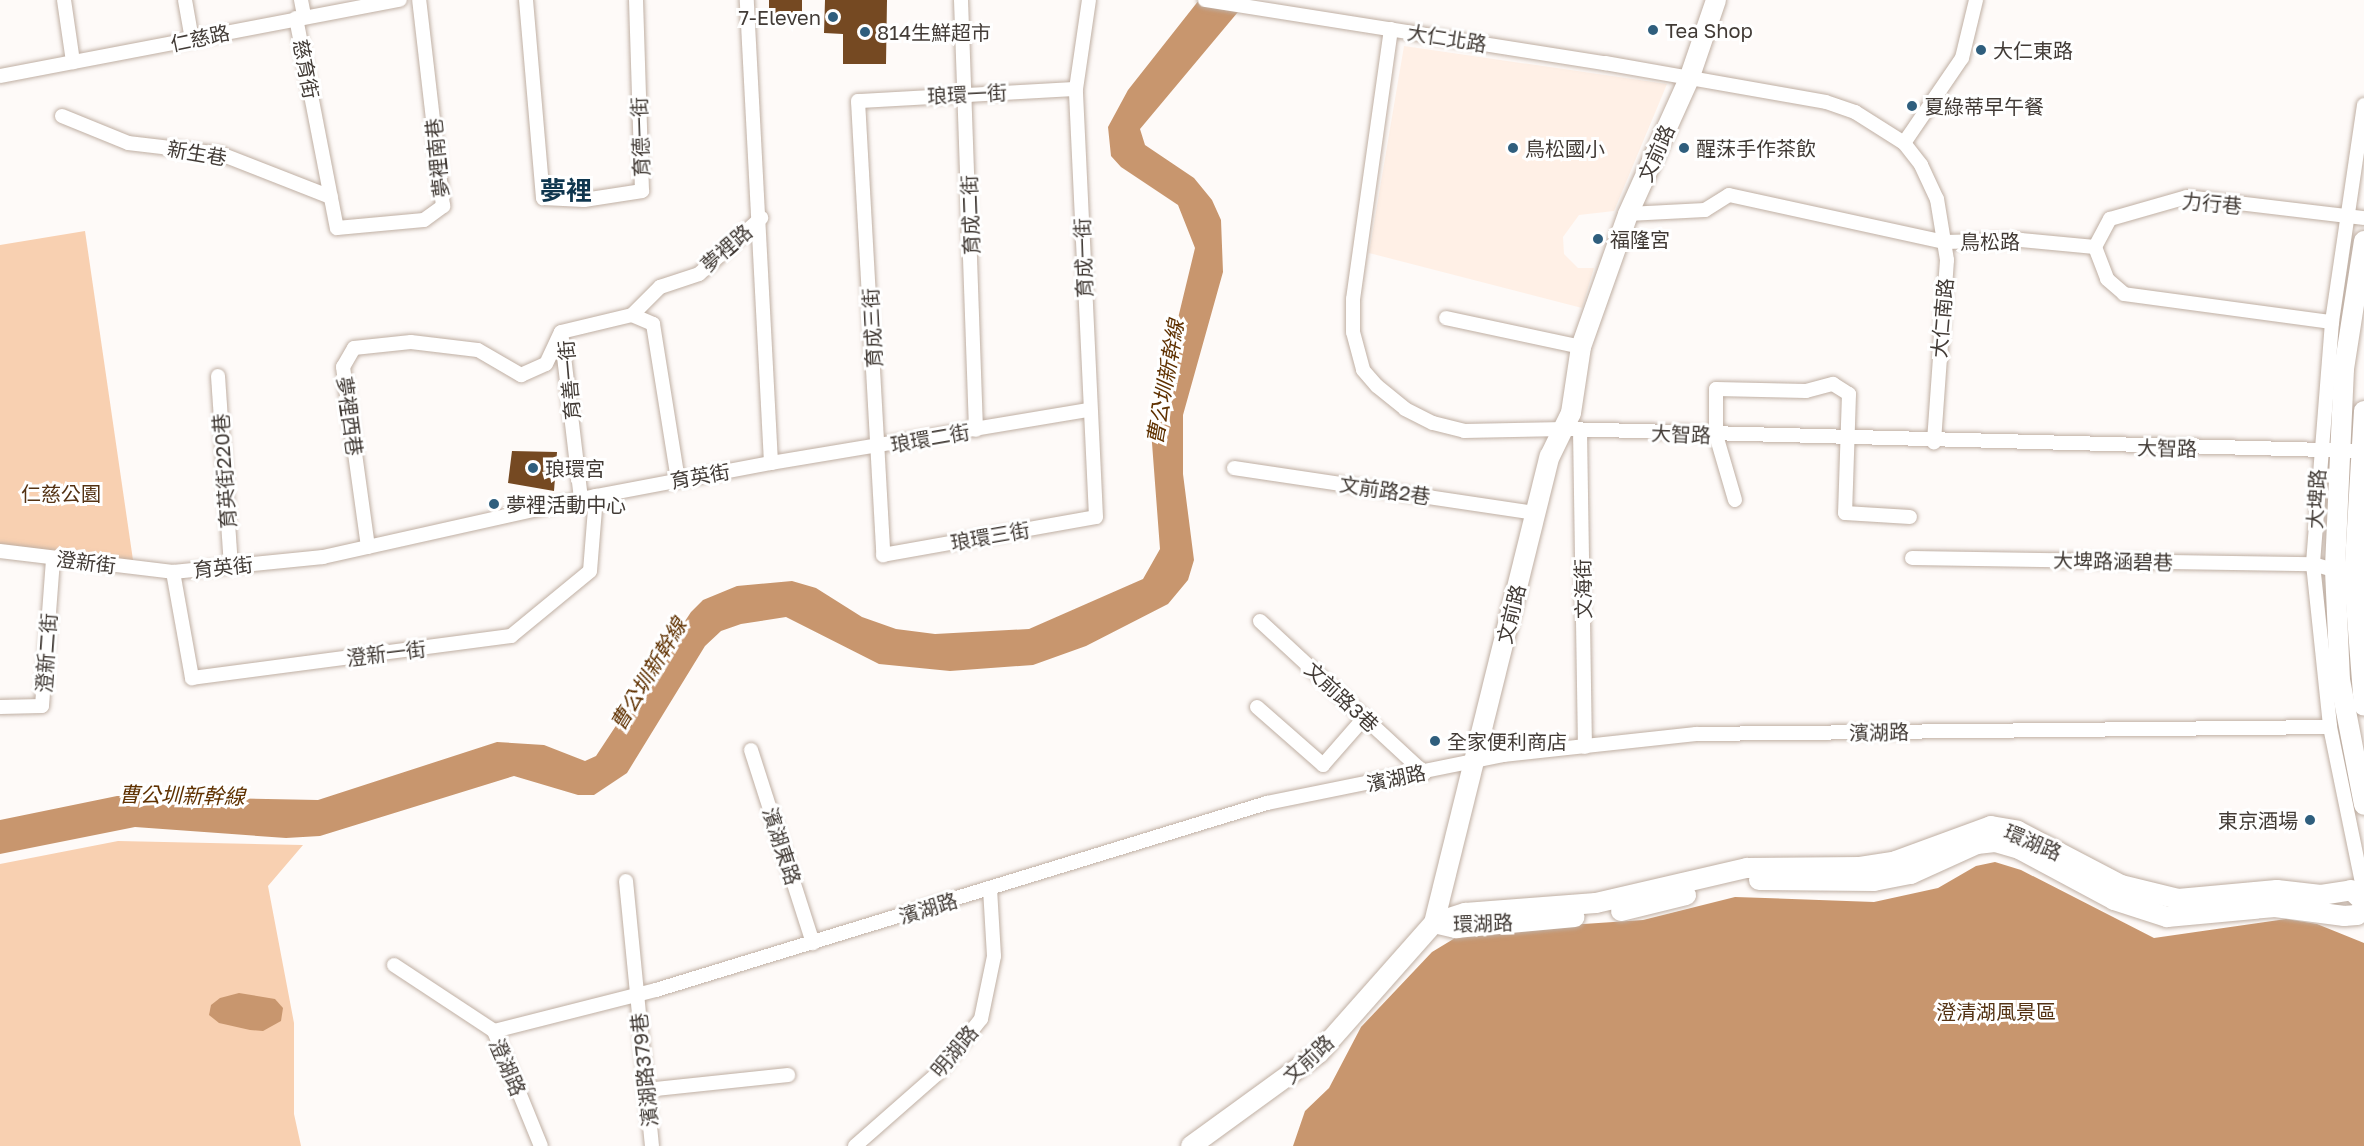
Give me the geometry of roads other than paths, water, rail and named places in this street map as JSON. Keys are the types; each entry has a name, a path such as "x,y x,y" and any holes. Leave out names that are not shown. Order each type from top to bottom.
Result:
{"street":[{"path":"64,0 73,62"},
{"path":"185,0 192,39"},
{"name":"慈育街","path":"302,0 300,17 316,121"},
{"name":"仁慈路","path":"0,76 300,17 400,0"},
{"name":"夢裡南巷","path":"316,121 337,228 424,220 443,206 419,0"},
{"name":"育德一街","path":"526,0 543,198 584,200 642,191 636,0"},
{"path":"747,0 771,464"},
{"name":"育成二街","path":"961,0 976,430"},
{"name":"育成一街","path":"1089,0 1076,89 1088,410 1096,517"},
{"name":"大仁北路","path":"1205,0 1689,79"},
{"name":"文前路","path":"1191,1146 1319,1053 1434,923 1450,876 1473,762 1550,456 1572,430 1571,413 1581,347 1628,214 1689,79 1716,0"},
{"path":"1904,143 1962,58 1976,0"},
{"name":"大智路","path":"1391,29 1353,299 1353,332 1363,370 1405,409 1433,423 1464,431 1572,430 1934,443 2362,451"},
{"name":"大仁南路","path":"1689,79 1826,102 1855,112 1904,143 1921,165 1936,199 1945,242 1934,443"},
{"name":"琅環一街","path":"858,101 966,93 1076,89"},
{"name":"育成三街","path":"858,101 879,447 883,555"},
{"name":"大埤路","path":"2364,105 2332,322 2319,451 2313,564 2330,727 2364,892"},
{"name":"新生巷","path":"62,116 128,143 221,154 331,197"},
{"name":"鳥松路","path":"1628,214 1705,210 1729,195 1945,242 2021,240 2095,247"},
{"name":"力行巷","path":"2095,247 2110,219 2187,197 2364,218"},
{"name":"夢裡路","path":"632,315 660,287 699,274 760,218"},
{"name":"大埤路","path":"2364,241 2344,369 2335,570 2340,680 2364,806"},
{"path":"2095,247 2107,279 2124,294 2332,322"},
{"path":"632,315 653,324 678,480"},
{"name":"育善一街","path":"581,499 561,332 632,315"},
{"path":"1446,318 1581,347"},
{"name":"夢裡西巷","path":"368,547 343,367 354,348 411,342 450,350 478,350 521,375 546,364 561,332"},
{"name":"育英街220巷","path":"218,376 231,566"},
{"path":"1735,500 1716,435 1716,389 1806,390 1833,384 1849,394 1845,440 1845,513 1910,517"},
{"name":"琅環二街","path":"771,464 1088,410"},
{"path":"2364,411 2359,578 2364,706"},
{"name":"文海街","path":"1572,430 1586,747"},
{"name":"育英街","path":"173,572 323,557 596,495 771,464"},
{"name":"文前路2巷","path":"1233,468 1536,513"},
{"name":"澄新一街","path":"173,572 192,678 511,636 590,571 596,495"},
{"name":"琅環三街","path":"883,555 1096,517"},
{"name":"澄新街","path":"0,551 173,572"},
{"name":"澄新二街","path":"0,707 42,706 53,558"},
{"name":"大埤路涵碧巷","path":"1912,558 2313,564 2359,578"},
{"name":"文前路3巷","path":"1260,621 1424,773"},
{"path":"1257,707 1323,765 1364,718"},
{"name":"濱湖路","path":"494,1031 637,995 1267,803 1473,762 1696,734 2330,727"},
{"name":"濱湖東路","path":"752,750 813,942"},
{"name":"環湖路","path":"1434,923 1465,913 1596,903 1747,868 1878,864 1991,826 2018,831 2081,873 2114,900 2167,917 2275,907 2344,916 2357,915 2364,908"},
{"name":"環湖路","path":"2081,873 2178,899 2277,890 2321,896 2351,890 2364,902"},
{"name":"濱湖路379巷","path":"626,881 652,1146"},
{"name":"明湖路","path":"855,1146 938,1073 981,1019 994,956 990,889"},
{"name":"澄湖路","path":"394,965 494,1031 541,1146"},
{"path":"646,1090 788,1075"}],"water":[{"name":"曹公圳新幹線","path":"1199,0 1248,0 1140,129 1145,145 1194,178 1212,200 1221,220 1223,272 1183,415 1183,474 1194,560 1188,580 1168,604 1086,646 1033,665 950,671 879,664 786,617 741,624 721,631 705,646 627,773 594,795 578,795 514,776 320,836 286,838 135,827 0,854 0,820 117,796 318,800 497,742 544,745 585,761 596,756 691,612 703,600 737,586 792,581 816,588 862,617 896,629 935,634 1029,629 1143,579 1160,549 1151,430 1195,248 1178,205 1121,167 1111,156 1108,127 1128,90"},
{"name":"澄清湖風景區","path":"1995,862 2021,870 2154,938 2286,919 2317,924 2364,943 2364,1146 1293,1146 1305,1111 1329,1088 1361,1027 1432,952 1465,932 1643,920 1735,897 1874,902 1938,888 1976,866"},
{"path":"239,993 275,999 283,1008 281,1021 263,1031 250,1030 219,1023 209,1015 211,1005 220,998"}],"place":[{"name":"7-Eleven","path":"833,17"},
{"name":"Tea Shop","path":"1653,30"},
{"name":"814生鮮超市","path":"865,32"},
{"name":"大仁東路","path":"1981,50"},
{"name":"夏綠蒂早午餐","path":"1912,106"},
{"name":"鳥松國小","path":"1513,148"},
{"name":"醒莯手作茶飲","path":"1684,148"},
{"name":"福隆宮","path":"1598,239"},
{"name":"琅環宮","path":"533,468"},
{"name":"夢裡活動中心","path":"494,504"},
{"name":"全家便利商店","path":"1435,741"},
{"name":"東京酒場","path":"2310,820"}],"district":[{"name":"夢裡","path":"566,191"}],"park label":[{"name":"仁慈公園","path":"61,493"}]}
